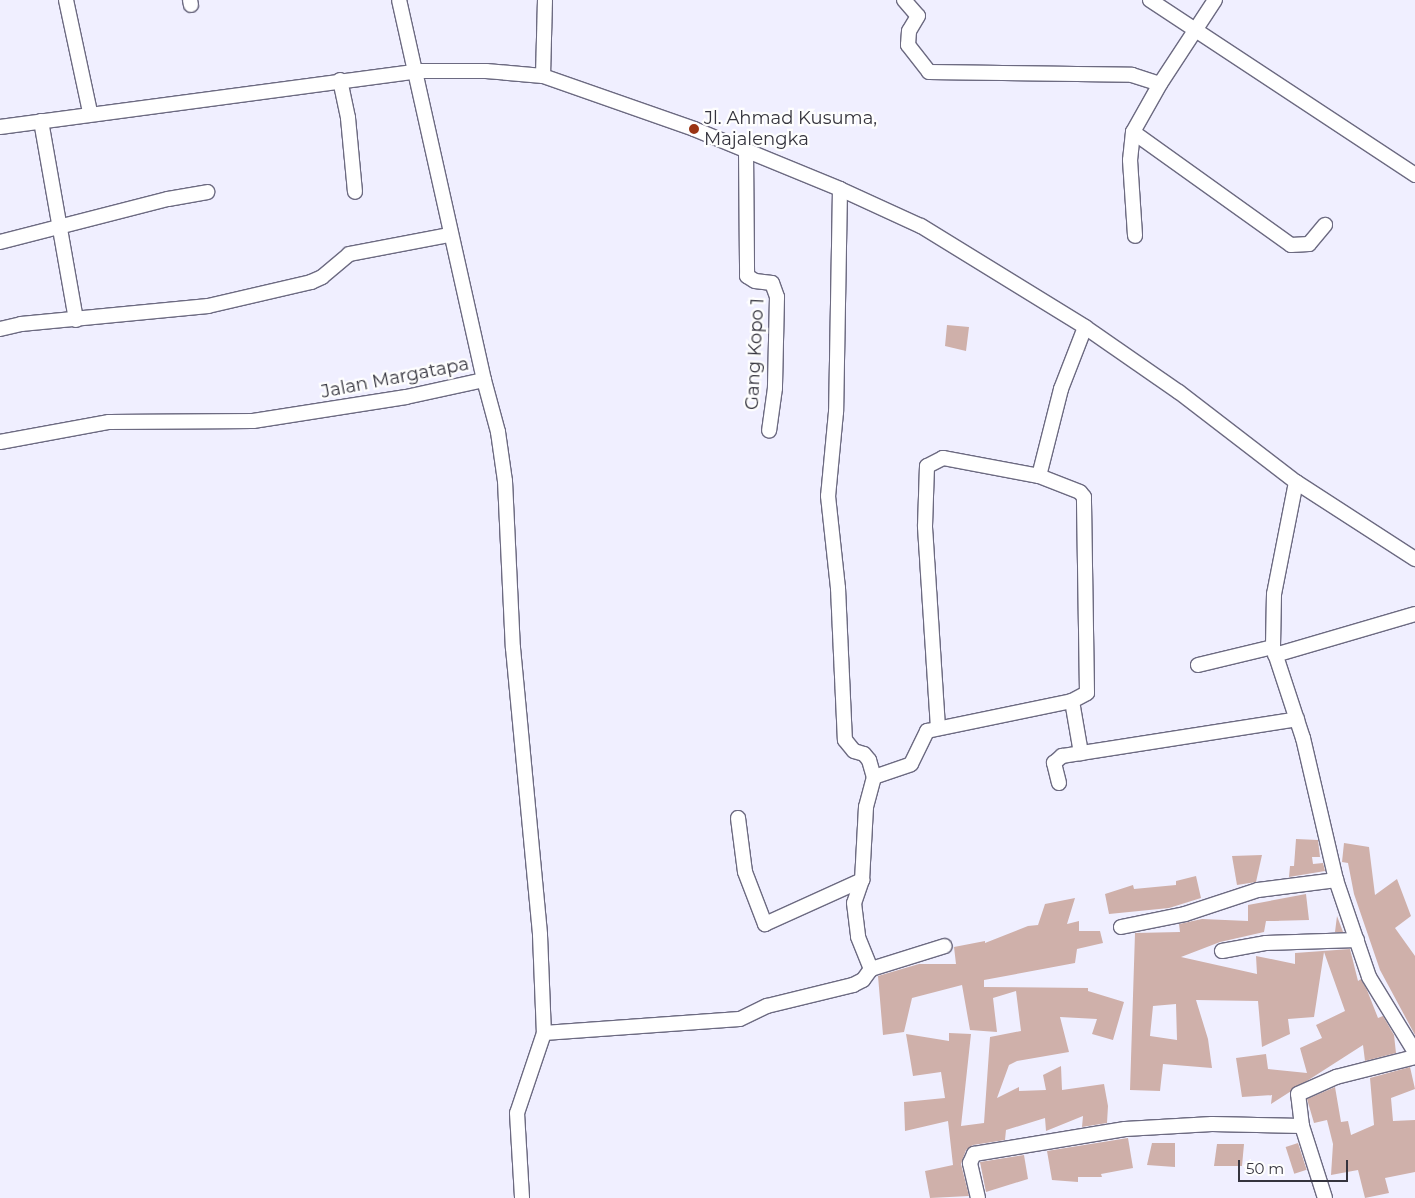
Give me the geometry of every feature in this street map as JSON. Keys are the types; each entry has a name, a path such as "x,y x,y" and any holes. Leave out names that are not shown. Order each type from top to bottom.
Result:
{"street":[{"path":"66,0 90,112"},
{"name":"Jalan Margatapa","path":"0,442 108,422 253,421 406,397 484,380 449,235 416,71 399,0"},
{"path":"543,76 545,0"},
{"path":"904,0 918,16 909,31 908,44 929,72 1132,76 1160,84"},
{"path":"1150,0 1415,175"},
{"path":"1135,236 1130,160 1133,132 1160,84 1215,0"},
{"path":"0,127 90,112 416,71 486,71 543,76 746,150 840,188 922,226 1085,327 1180,392 1296,482 1415,559"},
{"path":"340,80 348,118 356,192"},
{"path":"41,121 76,320"},
{"path":"1133,132 1290,245 1309,244 1325,225"},
{"name":"Gang Kopo 1","path":"746,150 747,276 755,281 772,283 777,297 775,388 769,431"},
{"path":"840,188 836,412 828,496 838,597 845,740 854,751 864,754 869,760 874,776 866,807 862,880 854,903 858,937 871,969"},
{"path":"0,242 61,228 168,199 207,192"},
{"path":"0,328 21,324 208,306 311,282 322,277 349,254 449,235"},
{"path":"1039,476 1061,389 1085,327"},
{"path":"484,380 498,432 505,481 510,605 540,935 544,1033 517,1114 522,1198"},
{"path":"874,776 911,764 923,736 938,728 1072,701 1082,697 1087,688 1084,497 1080,492 1039,476 943,458 927,466 924,527 938,728"},
{"path":"1296,482 1274,594 1274,651 1298,719 1336,880 1356,940 1377,993 1415,1052"},
{"path":"1198,665 1274,651 1415,614"},
{"path":"1072,701 1081,753"},
{"path":"1059,782 1055,768 1057,759 1081,753 1298,719"},
{"path":"738,818 744,872 765,924 775,922 862,880"},
{"path":"1121,927 1185,914 1258,890 1336,880"},
{"path":"1222,951 1266,942 1356,940"},
{"path":"544,1033 740,1019 767,1006 853,986 863,980 871,969 945,946"},
{"path":"1325,1198 1302,1126 1298,1099 1301,1090 1371,1066 1415,1057"},
{"path":"978,1198 970,1163 974,1154 1125,1129 1212,1124 1302,1126"}],"building":[{"path":"947,325 969,327 966,351 945,346"},
{"path":"1296,839 1318,840 1320,857 1312,857 1313,864 1323,863 1325,871 1289,877 1290,866 1294,866"},
{"path":"1344,843 1369,847 1375,895 1397,879 1411,916 1395,928 1415,956 1415,1035 1380,970 1354,894 1348,863 1342,862"},
{"path":"1262,855 1256,882 1237,885 1232,856"},
{"path":"1196,876 1201,898 1169,908 1109,914 1105,894 1133,885 1134,889 1176,885 1176,881"},
{"path":"1306,894 1309,920 1266,921 1264,932 1220,942 1181,957 1257,974 1256,956 1295,964 1295,953 1350,949 1358,981 1361,979 1367,990 1378,1018 1383,1016 1394,1035 1396,1053 1365,1061 1363,1045 1271,1104 1272,1095 1242,1097 1236,1058 1266,1054 1268,1069 1307,1073 1300,1048 1322,1038 1316,1025 1345,1011 1324,952 1314,1017 1288,1019 1290,1034 1262,1047 1258,1001 1196,1000 1208,1039 1212,1068 1163,1064 1160,1091 1130,1090 1135,933 1180,932 1179,924 1202,919 1248,921 1248,905","holes":["1176,1004 1177,1040 1150,1036 1153,1006"]},
{"path":"1075,898 1067,924 1079,921 1079,931 1100,931 1103,943 1077,949 1075,963 984,980 984,987 1088,988 1088,991 1124,1002 1113,1040 1092,1034 1097,1019 1060,1017 1069,1052 1017,1061 1009,1065 997,1098 1019,1087 1019,1091 1046,1090 1043,1075 1061,1066 1062,1090 1104,1084 1108,1106 1107,1123 1082,1127 1083,1116 1046,1131 1045,1118 1006,1130 1005,1140 973,1145 966,1150 961,1164 969,1196 930,1198 925,1171 953,1165 948,1121 905,1131 904,1102 945,1098 941,1072 913,1076 906,1034 949,1041 949,1033 971,1034 961,1126 984,1123 990,1037 1021,1031 1016,991 993,998 997,1032 970,1030 962,985 912,998 904,1032 883,1035 878,976 919,964 956,964 954,947 985,941 985,943 1028,926 1038,925 1045,904"},
{"path":"1337,916 1343,932 1335,932"},
{"path":"1410,1067 1415,1089 1391,1098 1393,1121 1415,1120 1415,1172 1385,1178 1389,1193 1365,1198 1358,1170 1331,1175 1333,1144 1327,1120 1314,1123 1307,1099 1335,1087 1341,1122 1348,1121 1351,1135 1374,1125 1370,1078"},
{"path":"1128,1138 1133,1168 1101,1174 1102,1177 1078,1177 1078,1182 1052,1180 1047,1151"},
{"path":"1152,1143 1175,1143 1175,1167 1147,1165"},
{"path":"1298,1143 1307,1170 1294,1174 1286,1147"},
{"path":"1217,1144 1244,1144 1242,1166 1214,1166"},
{"path":"1024,1155 1028,1179 986,1192 980,1162"}],"place":[{"name":"Jl. Ahmad Kusuma, Majalengka","path":"694,129"}]}
